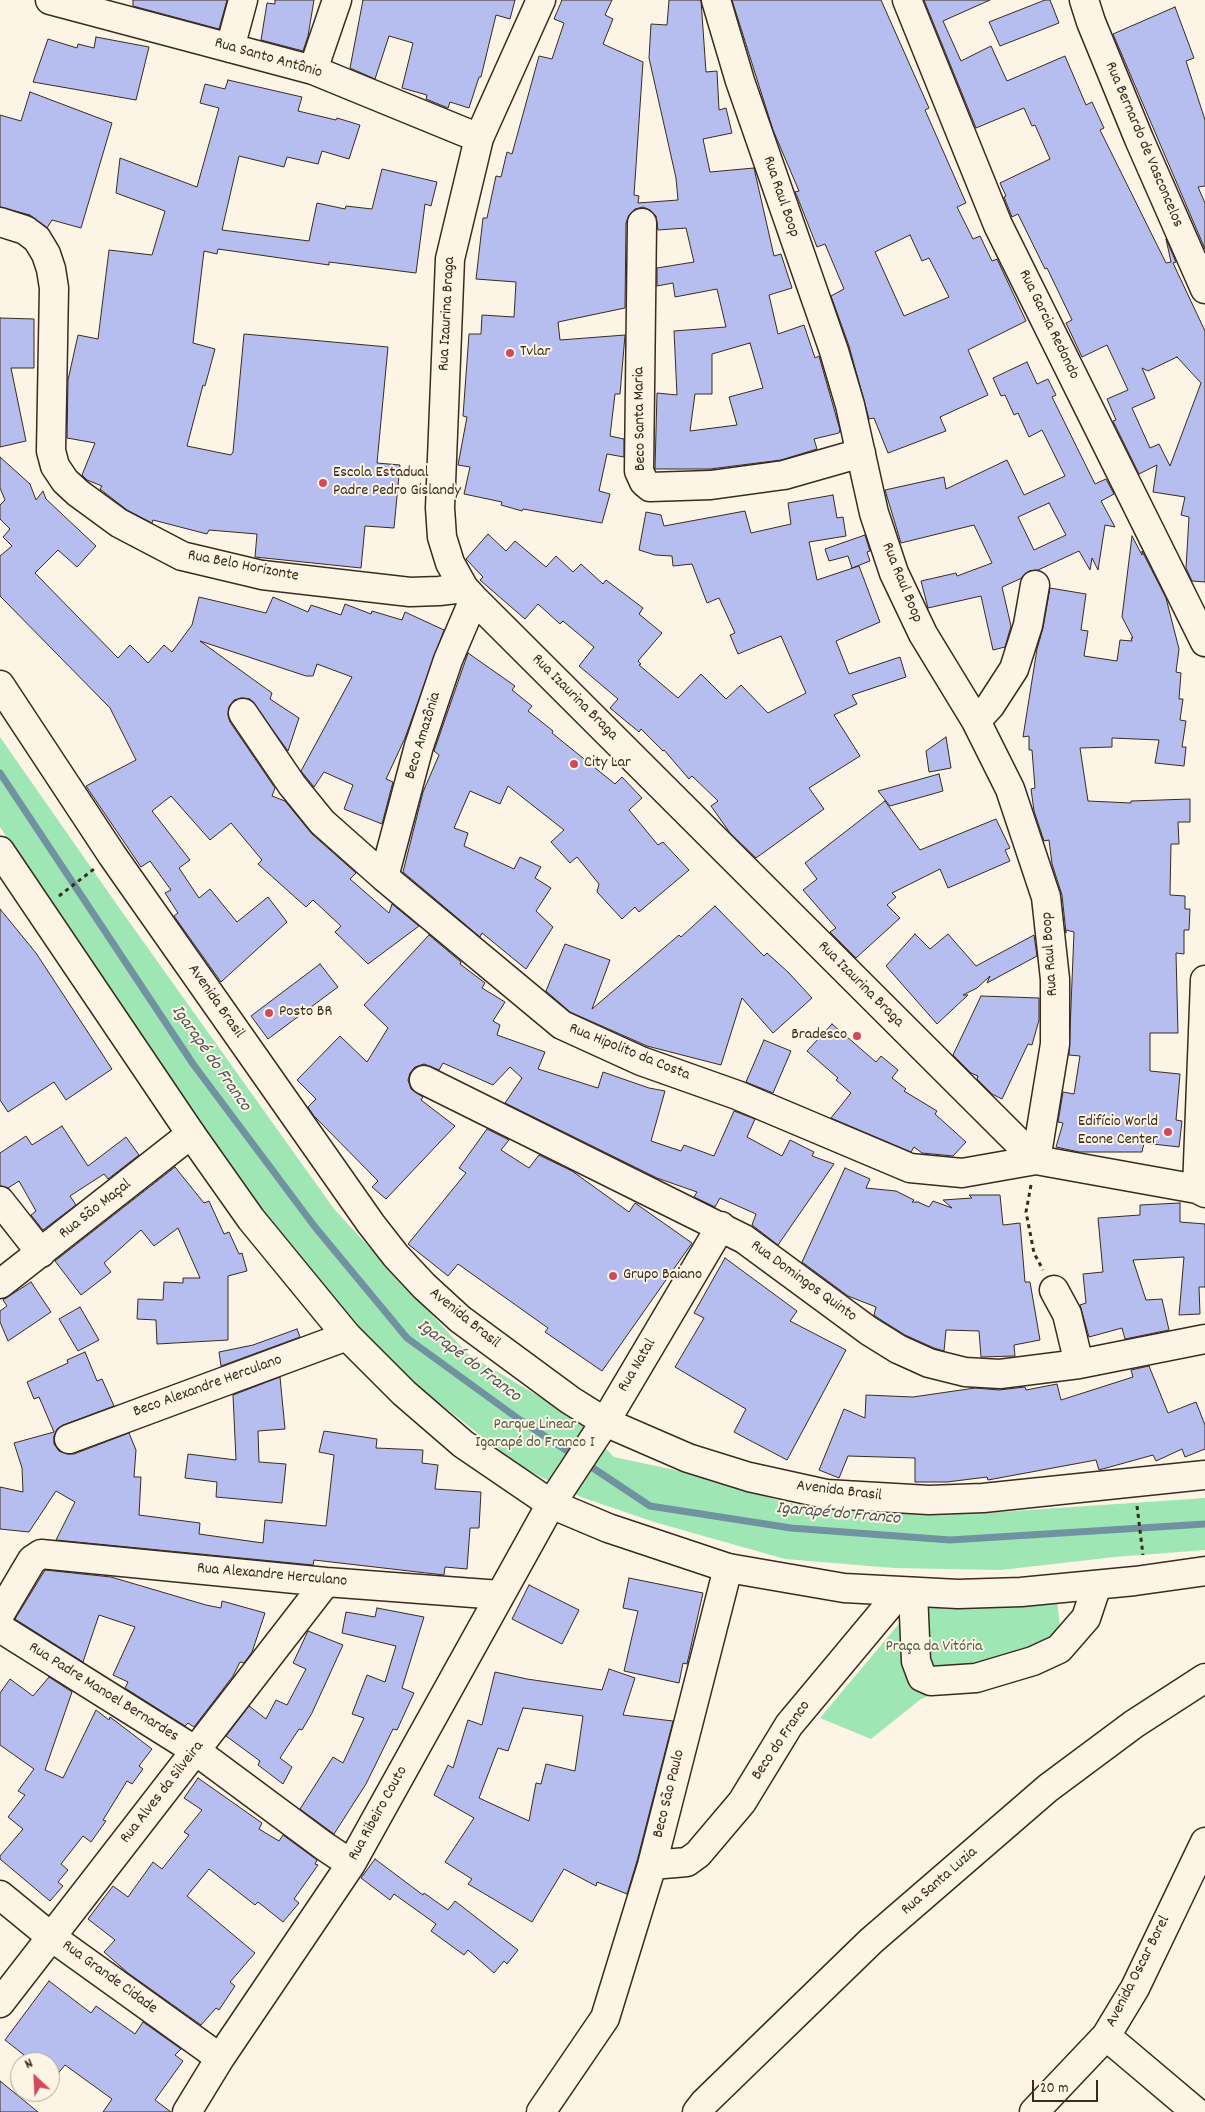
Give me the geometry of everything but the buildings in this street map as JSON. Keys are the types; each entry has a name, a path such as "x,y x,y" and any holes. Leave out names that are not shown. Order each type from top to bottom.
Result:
{"main road":[{"name":"Rua Santo Antônio","path":"50,0 313,70 479,138"},
{"path":"230,48 243,0"},
{"path":"313,70 337,0"},
{"name":"Rua Izaurina Braga","path":"541,0 479,138 450,258 440,508 444,545 450,563 469,593 1036,1160"},
{"name":"Rua Raul Boop","path":"716,0 740,81 834,351 861,452 874,513 894,573 923,634 976,721 1010,790 1046,897 1055,979 1055,1044 1036,1160"},
{"name":"Rua Garcia Redondo","path":"907,0 998,224 1205,642"},
{"name":"Rua Bernardo de Vasconcelos","path":"1084,0 1091,22 1139,139 1205,289"},
{"name":"Rua Belo Horizonte","path":"0,222 25,230 37,239 46,254 51,269 54,288 51,452 55,466 65,481 78,493 119,523 182,556 262,575 410,592 469,593"},
{"name":"Beco Santa Maria","path":"642,223 639,471 644,482 650,487 711,485 784,474 861,452"},
{"path":"976,721 999,694 1014,669 1028,625 1034,585"},
{"name":"Beco Amazônia","path":"384,877 419,746 469,593"},
{"name":"Avenida Brasil","path":"0,685 112,856 371,1224 396,1256 424,1286 460,1319 604,1422 688,1458 749,1477 826,1494 859,1497 929,1500 983,1498 1205,1476"},
{"name":"Rua Hipolito da Costa","path":"243,713 292,785 322,822 384,877 562,1025 641,1061 736,1095 910,1168 962,1173 1036,1160"},
{"path":"0,851 191,1134 251,1219 347,1336 404,1393 463,1444 558,1494 608,1528 728,1568 844,1588 958,1594 1021,1592 1097,1585 1205,1571"},
{"path":"1036,1160 1201,1191 1205,980"},
{"name":"Rua Domingos Quinto","path":"424,1080 721,1226 768,1255 869,1331 898,1349 929,1363 965,1372 1000,1374 1079,1364 1205,1339"},
{"name":"Rua São Maçal","path":"0,1284 191,1134"},
{"path":"0,1201 41,1253"},
{"name":"Rua Natal","path":"558,1494 604,1422 721,1226"},
{"path":"1054,1290 1067,1314 1079,1364"},
{"name":"Beco Alexandre Herculano","path":"69,1439 347,1336"},
{"name":"Rua Ribeiro Couto","path":"187,2112 220,2058 352,1864 558,1494"},
{"name":"Rua Alexandre Herculano","path":"0,1614 32,1560 37,1556 44,1555 326,1582 500,1596"},
{"name":"Beco São Paulo","path":"541,2112 604,2018 652,1865 728,1568"},
{"name":"Rua Alves da Silveira","path":"0,2003 326,1582"},
{"path":"907,1592 916,1662 922,1678 930,1681 976,1678 1033,1661 1059,1649 1086,1618 1097,1585"},
{"name":"Beco do Franco","path":"652,1865 687,1862 698,1854 742,1802 789,1725 907,1592"},
{"name":"Rua Padre Manoel Bernardes","path":"0,1628 196,1751 324,1846 352,1864"},
{"name":"Rua Santa Luzia","path":"697,2112 704,2103 871,1941 1048,1788 1134,1724 1205,1678"},
{"name":"Avenida Oscar Borel","path":"1034,2112 1106,2036 1135,1988 1205,1842"},
{"name":"Rua Grande Cidade","path":"0,1895 50,1936 220,2058"},
{"path":"1106,2036 1196,2112"}],"path":[{"path":"53,900 95,868"},
{"path":"1036,1160 1026,1212 1034,1253 1054,1290"},
{"path":"1136,1503 1146,1579"}],"green space":[{"name":"Parque Linear Igarapé do Franco I","path":"0,737 334,1209 469,1355 577,1419 614,1457 689,1473 783,1502 842,1511 984,1513 1205,1498 1205,1550 1115,1557 1001,1570 894,1568 785,1559 654,1522 581,1497 519,1466 409,1379 336,1306 283,1240 178,1096 0,827"},
{"name":"Praça da Vitória","path":"1057,1600 1062,1644 921,1699 871,1739 820,1718 913,1607"}],"waterway":[{"name":"Igarapé do Franco","path":"0,773 193,1064 315,1227 407,1338 520,1420 575,1456"},
{"name":"Igarapé do Franco","path":"584,1462 650,1506 791,1528 950,1540 1205,1524"}],"place":[{"name":"Tvlar","path":"510,353"},
{"name":"Escola Estadual Padre Pedro Gislandy","path":"323,483"},
{"name":"City Lar","path":"574,764"},
{"name":"Posto BR","path":"269,1013"},
{"name":"Bradesco","path":"857,1036"},
{"name":"Edifício World Econe Center","path":"1168,1132"},
{"name":"Grupo Baiano","path":"613,1276"}]}
